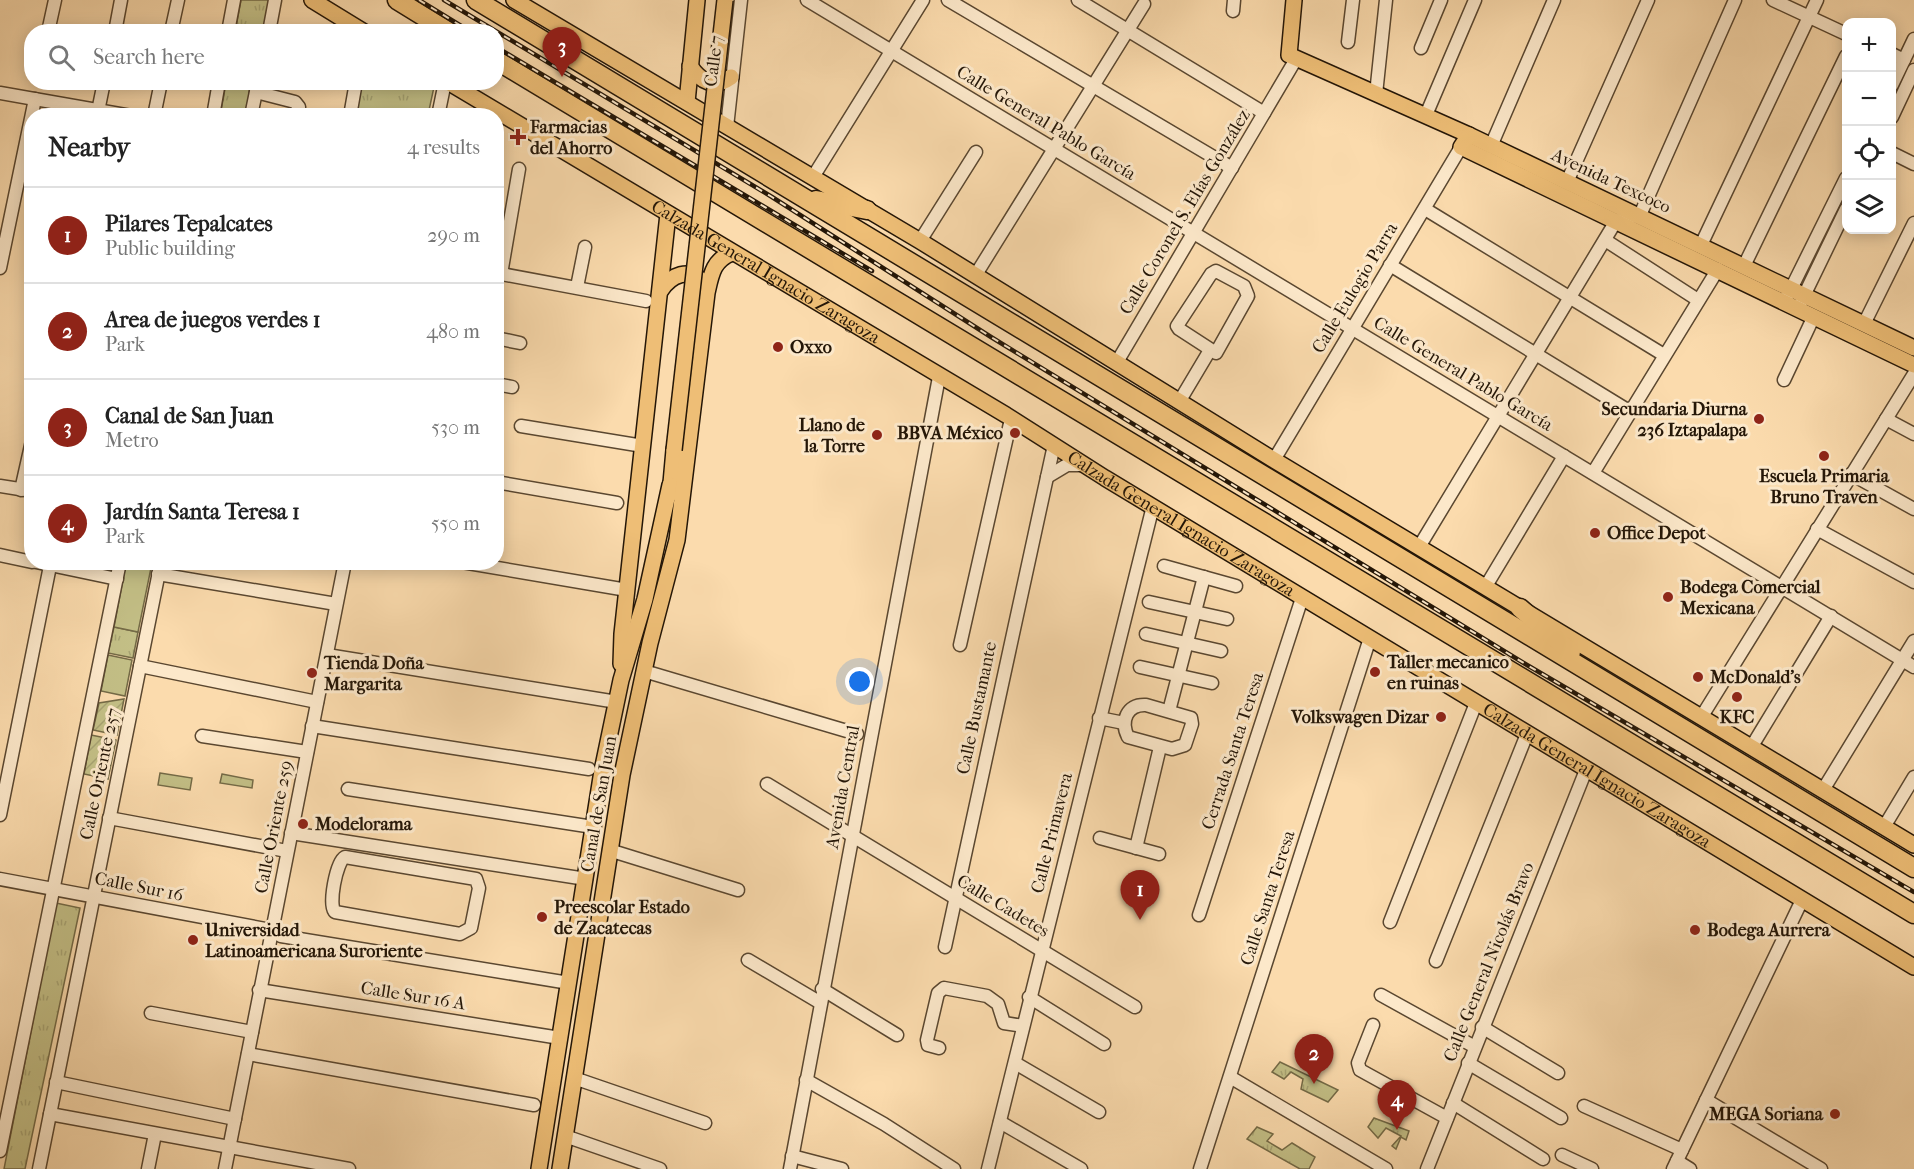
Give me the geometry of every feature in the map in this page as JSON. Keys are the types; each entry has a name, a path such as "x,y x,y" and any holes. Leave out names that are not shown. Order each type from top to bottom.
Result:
{"highway":[{"path":"397,0 436,24"},
{"path":"476,0 1914,868"},
{"path":"504,65 1914,914"},
{"path":"803,198 867,210"},
{"path":"1520,608 1609,685"}],"main road":[{"path":"312,0 351,24"},
{"path":"514,0 920,241 1274,460 1914,845"},
{"name":"Calle 7","path":"687,102 697,0"},
{"name":"Canal de San Juan","path":"663,589 670,485 725,0"},
{"path":"1293,57 1294,0"},
{"path":"1293,57 1302,0"},
{"name":"Avenida Texcoco","path":"1293,57 1426,115 1465,141 1567,182 1744,266 1795,298 1814,316 1914,365"},
{"path":"690,66 706,82 719,83 731,77"},
{"name":"Calzada General Ignacio Zaragoza","path":"459,90 490,108"},
{"name":"Calzada General Ignacio Zaragoza","path":"504,116 1011,418 1084,465 1914,967"},
{"name":"Avenida Texcoco","path":"1465,141 1491,146 1503,158 1616,221 1718,269 1864,324 1914,348"},
{"name":"Canal de San Juan","path":"621,680 621,646 668,214"},
{"name":"Canal de San Juan","path":"560,1169 609,850 644,671 677,540 707,293 714,264 732,253"},
{"path":"661,290 673,277 690,274 702,280 707,293"},
{"name":"Canal de San Juan","path":"539,1169 560,1038 563,982 586,879 593,827 621,680 645,599 670,485"}],"street":[{"path":"50,24 55,0"},
{"path":"116,24 121,0"},
{"path":"173,24 178,0"},
{"path":"230,24 234,0"},
{"path":"270,24 275,0"},
{"name":"Calle 7","path":"727,127 741,0"},
{"name":"Calle General Pablo García","path":"807,0 1914,667"},
{"path":"813,177 923,0"},
{"path":"948,0 1232,168"},
{"path":"1078,0 1264,113"},
{"path":"1348,42 1353,0"},
{"path":"1376,94 1386,0"},
{"path":"1421,48 1442,0"},
{"path":"1426,115 1475,0"},
{"path":"1491,146 1554,0"},
{"path":"1567,182 1648,0"},
{"path":"1419,547 1616,221 1640,215 1735,0"},
{"path":"1773,0 1842,32"},
{"path":"1701,245 1817,0"},
{"path":"975,276 1144,4"},
{"path":"1896,77 1914,39"},
{"path":"1896,56 1904,60"},
{"name":"Calle Coronel S. Elías González","path":"1116,362 1285,80 1293,57"},
{"path":"1744,266 1842,65"},
{"path":"1896,108 1914,70"},
{"path":"99,108 102,90"},
{"path":"156,108 159,90"},
{"path":"214,108 218,90"},
{"path":"253,108 256,90"},
{"path":"265,90 295,102 299,108"},
{"path":"351,108 355,90"},
{"path":"440,108 444,90"},
{"path":"0,93 79,108"},
{"path":"33,108 35,99"},
{"name":"Calle Eulogio Parra","path":"1274,460 1465,141"},
{"path":"0,268 24,152"},
{"path":"920,241 976,152"},
{"path":"1896,155 1914,164"},
{"path":"504,248 519,169"},
{"path":"1795,298 1845,180"},
{"path":"1425,209 1664,355"},
{"path":"1795,298 1842,216"},
{"path":"1864,324 1914,223"},
{"path":"1605,240 1698,300"},
{"path":"577,287 585,247"},
{"path":"1390,265 1629,411"},
{"path":"1593,473 1718,269"},
{"path":"1216,271 1244,286 1248,296 1217,351 1214,353 1210,350 1177,326 1211,274 1216,271"},
{"path":"504,275 646,301"},
{"path":"1784,380 1814,316"},
{"path":"504,340 520,343"},
{"path":"1179,402 1210,350"},
{"path":"1702,716 1914,374"},
{"name":"Avenida Central","path":"790,1169 939,377"},
{"path":"504,386 512,387"},
{"path":"960,645 1011,418"},
{"path":"1886,418 1914,434"},
{"path":"521,426 643,446"},
{"name":"Calle Bustamante","path":"945,947 954,897 1054,445"},
{"path":"1486,586 1564,456"},
{"path":"1047,477 1067,465 1084,465"},
{"path":"1851,474 1914,509"},
{"path":"504,483 617,503"},
{"path":"0,486 24,491"},
{"name":"Calle Primavera","path":"988,1169 1153,506"},
{"path":"1817,529 1914,582"},
{"path":"0,555 24,560"},
{"path":"1164,566 1236,586"},
{"path":"504,569 627,590"},
{"path":"0,815 49,570"},
{"path":"71,570 117,579"},
{"name":"Calle Oriente 257","path":"0,1151 119,570"},
{"name":"Calle Oriente 257","path":"39,1169 159,570"},
{"path":"169,570 336,604"},
{"name":"Calle Oriente 259","path":"225,1169 343,570"},
{"path":"1169,711 1204,577"},
{"name":"Cerrada Santa Teresa","path":"1199,915 1302,597"},
{"path":"1149,602 1227,619"},
{"path":"1752,746 1831,616"},
{"path":"1146,634 1221,651"},
{"name":"Calle Santa Teresa","path":"1200,1169 1370,638"},
{"path":"1823,790 1914,641"},
{"path":"327,655 617,702"},
{"path":"140,666 317,702"},
{"path":"1140,667 1212,683"},
{"path":"644,671 857,735"},
{"path":"1390,922 1476,703"},
{"path":"1146,705 1189,716 1192,724 1185,745 1180,748 1160,747 1133,740 1126,733 1124,723 1129,710 1134,706 1146,705"},
{"path":"1099,718 1124,723"},
{"path":"312,726 589,769"},
{"path":"1436,961 1527,734"},
{"path":"202,736 307,752"},
{"path":"1136,848 1160,747"},
{"name":"Calle General Nicolás Bravo","path":"1427,1169 1586,770"},
{"path":"1884,827 1914,777"},
{"name":"Calle Cadetes","path":"767,784 1135,1007"},
{"path":"348,789 593,827"},
{"path":"109,818 287,851"},
{"path":"291,833 586,879"},
{"path":"1100,838 1159,854"},
{"path":"609,850 738,890"},
{"path":"423,868 427,854"},
{"path":"342,858 423,868 478,881 479,888 473,918 467,933 449,933 332,910 339,862 342,858"},
{"name":"Calle Sur 16","path":"0,879 272,930 280,936 563,982"},
{"path":"1677,1160 1802,900"},
{"path":"748,960 897,1035"},
{"path":"939,1048 928,1045 927,1040 938,993 948,987 987,996 998,1004 1004,1023 1023,1026"},
{"name":"Calle Sur 16 A","path":"259,990 560,1038"},
{"path":"1381,995 1475,1047"},
{"path":"1029,997 1104,1044"},
{"path":"151,1013 252,1032"},
{"path":"1373,1025 1358,1063 1360,1070 1447,1118"},
{"path":"1482,1027 1558,1073"},
{"path":"248,1054 534,1105"},
{"path":"1015,1063 1099,1112"},
{"path":"1468,1063 1561,1118"},
{"path":"1230,1077 1386,1169"},
{"path":"574,1078 705,1123"},
{"path":"806,1080 884,1124 954,1169"},
{"path":"56,1082 236,1119"},
{"path":"1706,1100 1821,1169"},
{"path":"1453,1102 1543,1159"},
{"path":"1584,1106 1690,1169"},
{"path":"50,1114 349,1169"},
{"path":"1000,1122 1081,1169"},
{"path":"148,1169 155,1134"},
{"path":"566,1136 660,1169"},
{"path":"1562,1155 1592,1169"},
{"path":"792,1156 842,1169"}],"green space":[{"path":"241,0 269,0 265,24 236,24"},
{"path":"225,90 253,90 250,108 221,108"},
{"path":"358,90 433,90 430,108 354,108"},
{"path":"125,570 151,570 138,632 114,627"},
{"path":"114,627 138,632 133,658 108,653"},
{"path":"108,655 132,660 125,696 101,691"},
{"path":"124,699 117,735 93,730 99,703"},
{"path":"91,735 116,740 108,779 84,774"},
{"path":"160,773 192,778 190,790 158,785"},
{"path":"222,774 253,780 252,788 220,783"},
{"path":"56,903 80,908 25,1169 4,1169"},
{"path":"1280,1062 1338,1090 1328,1102 1301,1089 1303,1079 1291,1072 1284,1079 1272,1072"},
{"path":"1374,1118 1409,1131 1406,1140 1401,1137 1396,1149 1392,1146 1401,1136 1386,1128 1378,1138 1368,1127"},
{"path":"1257,1127 1273,1134 1267,1141 1282,1150 1292,1143 1315,1157 1309,1169 1300,1169 1247,1139"}],"railway":[{"path":"419,0 458,24"},
{"path":"444,0 484,24"},
{"path":"504,36 772,197 991,337 1527,665 1914,892"},
{"path":"504,52 872,271"}],"place":[{"name":"Canal de San Juan","path":"562,77"},
{"name":"Farmacias del Ahorro","path":"518,137"},
{"name":"Oxxo","path":"778,347"},
{"name":"Secundaria Diurna 236 Iztapalapa","path":"1759,419"},
{"name":"BBVA México","path":"1015,433"},
{"name":"Llano de la Torre","path":"877,435"},
{"name":"Escuela Primaria Bruno Traven","path":"1824,456"},
{"name":"Office Depot","path":"1595,533"},
{"name":"Bodega Comercial Mexicana","path":"1668,597"},
{"name":"Taller mecanico en ruinas","path":"1375,672"},
{"name":"Tienda Doña Margarita","path":"312,673"},
{"name":"McDonald's","path":"1698,677"},
{"name":"KFC","path":"1737,697"},
{"name":"Volkswagen Dizar","path":"1441,717"},
{"name":"Modelorama","path":"303,824"},
{"name":"Preescolar Estado de Zacatecas","path":"542,917"},
{"name":"Pilares Tepalcates","path":"1140,920"},
{"name":"Bodega Aurrera","path":"1695,930"},
{"name":"Universidad Latinoamericana Suroriente","path":"193,940"},
{"name":"Area de juegos verdes 1","path":"1314,1084"},
{"name":"MEGA Soriana","path":"1835,1114"},
{"name":"Jardín Santa Teresa 1","path":"1397,1130"}]}
